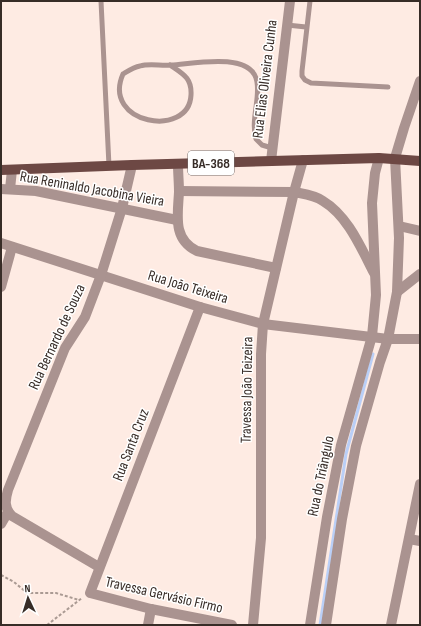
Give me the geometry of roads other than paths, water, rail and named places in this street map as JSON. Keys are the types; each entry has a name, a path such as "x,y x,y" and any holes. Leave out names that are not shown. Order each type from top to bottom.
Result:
{"main road":[{"name":"BA-368","path":"1,170 379,158 420,161"}],"street":[{"name":"Rua Elias Oliveira Cunha","path":"271,161 290,1"},
{"path":"395,158 420,81"},
{"path":"376,277 372,203 375,173 379,158"},
{"name":"Rua do Triângulo","path":"326,625 342,519 356,446 388,339 397,292 399,226 395,158"},
{"name":"Travessa João Teizeira","path":"253,625 261,538 261,354 263,324 303,160"},
{"path":"178,164 179,191 177,220 186,244 197,251 276,268"},
{"name":"Rua Bernardo de Souza","path":"8,512 5,501 8,490 65,348 85,318 101,275 122,208 132,165"},
{"path":"6,189 12,170"},
{"name":"Rua Reninaldo Jacobina Vieira","path":"6,189 36,192 177,220"},
{"name":"Rua Reninaldo Jacobina Vieira","path":"179,191 294,192 322,200 333,208 360,245 376,277 376,295 372,336"},
{"path":"399,226 420,230"},
{"name":"Rua João Teixeira","path":"1,243 200,307 263,324 388,339 420,339"},
{"path":"1,287 12,247"},
{"path":"397,292 420,274"},
{"name":"Rua Santa Cruz","path":"90,593 200,307"},
{"name":"Rua do Triângulo","path":"310,625 327,517 341,445 372,336"},
{"path":"391,625 420,484"},
{"path":"1,524 8,512 12,516 100,566"},
{"path":"409,539 420,541"},
{"name":"Travessa Gervásio Firmo","path":"90,593 151,609 232,625"},
{"path":"148,625 151,609"}],"lane":[{"path":"101,1 109,166"},
{"path":"310,1 302,71 302,76 305,80 318,84 388,87"},
{"path":"287,26 306,27"},
{"path":"170,65 186,76 189,83 191,98 186,112 179,117 162,120 143,119 126,107 120,95 119,82 123,74 140,66 228,61 246,66 252,70 256,76 258,85 254,118 254,134 258,143 262,146 272,148"}],"waterway":[{"path":"320,625 346,454 373,354"}]}
